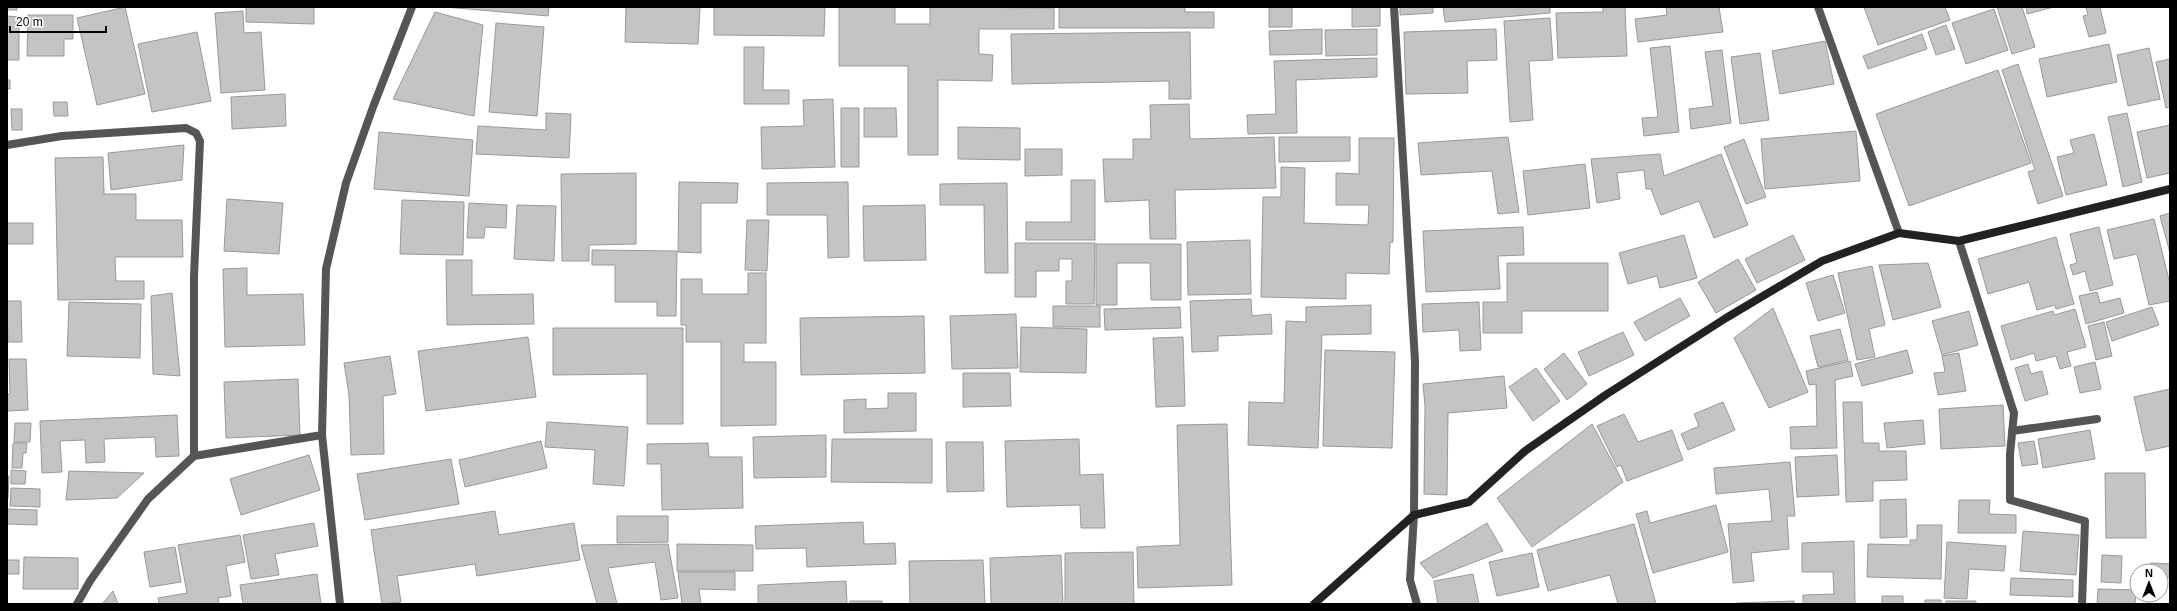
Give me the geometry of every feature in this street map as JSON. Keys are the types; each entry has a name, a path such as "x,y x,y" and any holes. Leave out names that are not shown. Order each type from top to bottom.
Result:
{"street":[{"path":"340,604 322,435 326,269 346,183 373,107 412,7"},
{"path":"1394,7 1414,361 1414,515 1410,580 1417,604"},
{"path":"1818,7 1899,233"},
{"path":"7,145 62,136 186,128 196,133 200,141 194,276 194,456"},
{"path":"1314,604 1414,515 1469,502 1525,451 1607,394 1726,318 1822,261 1899,233 1959,241 2170,190"},
{"path":"1959,241 2014,413 2010,454 2010,500 2086,521 2082,604"},
{"path":"2012,431 2097,420"},
{"path":"77,604 90,581 148,499 194,456 322,435"}],"building":[{"path":"7,7 17,7 17,10 7,10"},
{"path":"125,7 145,94 97,105 77,18"},
{"path":"246,7 314,7 314,24 246,22"},
{"path":"445,7 549,7 548,16"},
{"path":"626,7 700,7 698,44 625,42"},
{"path":"714,7 825,7 824,36 714,35"},
{"path":"839,7 895,7 895,24 930,24 930,7 1054,8 1054,29 979,29 979,54 993,55 992,81 938,80 938,155 908,155 908,66 839,66"},
{"path":"1059,7 1185,7 1185,12 1214,12 1214,28 1059,28"},
{"path":"1269,7 1292,7 1292,27 1269,27"},
{"path":"1352,7 1380,7 1380,26 1352,27"},
{"path":"1400,7 1433,7 1433,13 1400,15"},
{"path":"1443,7 1550,7 1550,13 1445,22"},
{"path":"1603,7 1625,7 1627,56 1558,58 1556,13 1603,12"},
{"path":"1666,7 1719,7 1723,32 1638,42 1635,19 1667,15"},
{"path":"1864,7 1945,7 1950,20 1878,45"},
{"path":"1997,7 2022,7 2035,47 2012,54"},
{"path":"2026,7 2054,7 2027,14"},
{"path":"2086,7 2100,7 2106,33 2089,37 2083,16 2088,15"},
{"path":"1994,9 2008,50 1966,64 1952,23"},
{"path":"243,11 244,33 261,32 265,90 221,93 215,13"},
{"path":"435,12 483,25 474,116 393,99"},
{"path":"28,15 73,15 73,39 64,39 64,56 27,56"},
{"path":"7,16 19,17 19,60 7,60"},
{"path":"1550,18 1553,60 1529,61 1533,120 1510,122 1504,21"},
{"path":"496,23 544,27 537,116 489,112"},
{"path":"1946,25 1955,49 1936,55 1928,32"},
{"path":"1322,29 1322,54 1270,55 1269,31"},
{"path":"1377,29 1377,55 1326,56 1325,30"},
{"path":"1496,29 1497,60 1467,61 1468,93 1406,94 1404,32"},
{"path":"197,32 211,101 152,112 138,44"},
{"path":"1190,32 1191,99 1169,99 1169,81 1012,84 1011,34"},
{"path":"1922,34 1927,49 1868,69 1863,56"},
{"path":"1825,41 1834,84 1780,94 1772,51"},
{"path":"2109,44 2117,82 2047,97 2039,59"},
{"path":"1670,46 1679,132 1644,136 1642,118 1658,117 1650,48"},
{"path":"744,47 764,47 763,90 789,90 789,104 744,104"},
{"path":"2149,48 2160,99 2128,106 2117,55"},
{"path":"1722,50 1731,123 1691,129 1689,109 1713,106 1705,52"},
{"path":"1760,53 1769,120 1740,124 1731,57"},
{"path":"1377,58 1377,77 1296,80 1297,133 1248,134 1247,115 1276,114 1274,61"},
{"path":"2170,59 2170,107 2166,108 2156,62"},
{"path":"2018,64 2063,196 2038,204 2028,172 2035,170 2002,70"},
{"path":"1998,70 2031,163 1909,206 1876,114"},
{"path":"7,80 10,80 10,89 7,89"},
{"path":"285,94 286,126 232,129 231,97"},
{"path":"833,99 835,167 762,169 761,127 804,126 803,100"},
{"path":"53,102 67,102 68,116 54,116"},
{"path":"1189,104 1190,139 1274,137 1276,188 1175,190 1176,239 1150,239 1149,200 1105,202 1103,159 1133,159 1133,139 1151,139 1150,105"},
{"path":"841,108 859,108 859,167 841,167"},
{"path":"864,108 896,108 897,137 864,137"},
{"path":"11,109 22,109 22,130 12,130"},
{"path":"546,113 571,114 569,158 476,154 478,126 546,130"},
{"path":"2127,113 2142,182 2123,187 2108,117"},
{"path":"2170,125 2170,173 2147,178 2137,132"},
{"path":"958,127 1020,128 1020,160 958,159"},
{"path":"1856,131 1860,181 1765,189 1761,139"},
{"path":"379,132 473,140 469,196 374,189"},
{"path":"2094,134 2107,185 2066,195 2057,157 2074,153 2070,140"},
{"path":"1279,137 1350,137 1350,161 1279,162"},
{"path":"1508,137 1519,212 1498,214 1492,171 1421,175 1418,143"},
{"path":"1359,138 1394,138 1393,242 1390,242 1389,274 1346,273 1346,299 1261,297 1263,197 1281,197 1281,167 1305,168 1304,223 1368,225 1369,205 1336,205 1336,173 1359,174"},
{"path":"1744,139 1766,197 1746,204 1724,147"},
{"path":"184,145 182,180 111,190 108,153"},
{"path":"1025,149 1062,149 1062,175 1025,176"},
{"path":"1660,154 1664,176 1721,154 1748,225 1714,238 1699,201 1661,215 1651,189 1646,189 1644,170 1617,173 1620,199 1597,203 1591,159"},
{"path":"103,157 104,194 136,194 136,220 182,220 183,257 115,257 116,281 144,281 144,299 58,300 55,158"},
{"path":"1585,164 1590,208 1528,215 1523,171"},
{"path":"636,173 636,244 589,245 589,261 562,261 561,174"},
{"path":"1071,180 1095,180 1095,240 1026,240 1026,222 1071,222"},
{"path":"679,182 738,183 737,203 701,203 701,253 678,252"},
{"path":"848,182 849,257 828,258 827,215 767,215 767,183"},
{"path":"1007,183 1008,273 985,273 984,205 940,205 940,184"},
{"path":"227,199 283,203 279,254 224,251"},
{"path":"402,200 464,202 463,255 400,254"},
{"path":"469,203 507,205 506,228 485,227 484,238 467,238"},
{"path":"517,205 556,206 554,261 514,259"},
{"path":"925,205 926,260 864,261 863,206"},
{"path":"2170,213 2170,253 2160,216"},
{"path":"2154,219 2170,284 2170,301 2149,305 2137,254 2114,259 2107,230"},
{"path":"747,220 769,220 767,271 745,270"},
{"path":"7,223 33,223 33,244 7,244"},
{"path":"1523,227 1524,255 1498,256 1500,289 1426,292 1423,231"},
{"path":"2099,227 2113,285 2090,291 2085,271 2073,275 2070,265 2077,263 2070,234"},
{"path":"1684,235 1697,278 1660,288 1657,276 1628,284 1619,253"},
{"path":"1793,235 1805,260 1757,283 1745,259"},
{"path":"2056,237 2074,304 2056,309 2055,305 2037,310 2029,282 1988,294 1978,259"},
{"path":"1250,240 1251,294 1188,295 1187,242"},
{"path":"1015,243 1095,243 1094,304 1066,304 1066,281 1072,281 1072,259 1059,259 1059,271 1036,271 1036,297 1015,297"},
{"path":"1096,244 1181,244 1181,300 1151,300 1150,263 1117,263 1117,305 1096,305"},
{"path":"592,250 677,251 676,316 657,316 657,302 615,302 615,265 592,265"},
{"path":"1738,259 1756,290 1716,313 1698,282"},
{"path":"446,260 472,260 472,295 533,294 534,324 447,325"},
{"path":"1507,263 1608,263 1608,311 1522,311 1522,333 1483,333 1483,302 1507,302"},
{"path":"1928,263 1941,307 1893,320 1879,265"},
{"path":"1872,266 1885,325 1869,329 1875,357 1857,360 1838,273"},
{"path":"247,268 247,295 303,294 305,345 225,347 223,269"},
{"path":"748,273 766,273 766,343 744,343 744,362 776,362 776,425 721,426 721,342 686,342 686,325 681,325 681,279 702,279 702,294 748,294"},
{"path":"1833,275 1845,313 1818,321 1806,283"},
{"path":"2097,292 2100,303 2120,298 2124,313 2086,324 2079,296"},
{"path":"172,293 180,376 153,374 151,296"},
{"path":"1680,298 1690,316 1645,341 1634,322"},
{"path":"1251,299 1252,316 1271,314 1272,334 1218,336 1218,351 1192,352 1190,301"},
{"path":"7,301 21,301 22,342 8,342"},
{"path":"69,302 141,304 140,358 67,356"},
{"path":"1479,302 1481,350 1460,351 1459,330 1423,332 1422,304"},
{"path":"1371,305 1371,334 1322,335 1318,448 1248,445 1249,402 1284,403 1286,321 1306,322 1306,307"},
{"path":"1053,306 1100,306 1100,327 1053,327"},
{"path":"1180,307 1181,328 1105,330 1104,309"},
{"path":"2152,307 2159,325 2112,341 2106,322"},
{"path":"1773,308 1808,392 1769,408 1734,338"},
{"path":"2075,309 2086,347 2067,352 2071,366 2060,369 2056,356 2036,361 2034,353 2011,360 2001,326 2053,311 2054,315"},
{"path":"1969,311 1978,345 1942,355 1932,321"},
{"path":"1016,314 1018,368 952,369 950,316"},
{"path":"924,316 925,373 801,375 800,318"},
{"path":"2104,322 2112,356 2096,360 2088,326"},
{"path":"1021,327 1087,329 1086,373 1020,372"},
{"path":"553,328 683,328 683,424 647,424 647,374 553,375"},
{"path":"1840,329 1848,360 1818,367 1810,336"},
{"path":"1623,332 1634,355 1589,376 1578,352"},
{"path":"528,337 536,397 426,411 418,351"},
{"path":"1183,337 1185,406 1156,407 1153,338"},
{"path":"1325,350 1395,352 1392,448 1323,446"},
{"path":"1907,350 1913,373 1862,386 1855,364"},
{"path":"1564,353 1587,384 1567,400 1544,369"},
{"path":"1959,353 1966,391 1938,395 1934,373 1945,372 1942,356"},
{"path":"390,356 396,394 383,396 384,454 351,455 349,395 344,363"},
{"path":"9,359 26,359 28,410 7,411 7,395 10,394"},
{"path":"1850,361 1853,376 1835,380 1837,448 1791,449 1790,427 1817,426 1816,384 1809,385 1806,371"},
{"path":"2095,362 2101,389 2080,393 2074,367"},
{"path":"2028,364 2031,374 2042,371 2048,394 2025,401 2015,368"},
{"path":"1536,368 1560,401 1533,421 1509,387"},
{"path":"963,373 1010,373 1011,406 963,407"},
{"path":"1504,376 1507,408 1448,413 1447,495 1424,494 1425,406 1423,384"},
{"path":"298,379 300,435 226,438 224,382"},
{"path":"2170,389 2170,446 2146,451 2134,397"},
{"path":"888,393 916,393 916,431 844,433 844,400 866,399 866,409 888,408"},
{"path":"1723,402 1735,430 1688,450 1681,434 1699,426 1694,414"},
{"path":"1843,402 1862,402 1863,443 1879,443 1879,451 1906,451 1907,480 1873,481 1873,501 1846,502"},
{"path":"2003,405 2005,446 1941,449 1939,409"},
{"path":"1624,414 1638,442 1672,430 1683,460 1627,481 1621,465 1617,467 1597,426"},
{"path":"177,415 179,456 156,457 155,437 104,439 105,462 86,463 85,440 60,441 62,472 42,473 40,421"},
{"path":"1923,420 1925,444 1887,448 1884,423"},
{"path":"547,422 628,427 624,486 593,484 595,450 545,447"},
{"path":"15,423 31,423 30,442 14,442"},
{"path":"1227,424 1232,585 1138,588 1137,547 1180,545 1177,425"},
{"path":"1592,424 1623,482 1532,547 1497,498"},
{"path":"2090,430 2095,459 2043,468 2038,439"},
{"path":"826,435 826,477 754,478 753,437"},
{"path":"832,439 932,439 932,483 831,482"},
{"path":"1079,439 1080,475 1103,474 1105,528 1081,528 1080,505 1007,507 1005,441"},
{"path":"541,441 547,468 465,487 459,460"},
{"path":"2034,441 2038,464 2022,466 2018,443"},
{"path":"946,442 983,442 984,491 947,492"},
{"path":"13,443 27,443 26,453 23,453 22,468 12,468"},
{"path":"708,443 709,457 742,457 743,508 662,510 661,464 647,464 647,444"},
{"path":"309,455 320,490 241,515 230,479"},
{"path":"1837,455 1839,495 1797,497 1795,457"},
{"path":"451,459 459,504 365,520 357,474"},
{"path":"1790,462 1795,516 1787,516 1789,549 1751,553 1754,581 1733,583 1728,524 1772,521 1769,489 1716,494 1714,468"},
{"path":"11,470 26,471 25,484 11,484"},
{"path":"69,471 144,473 117,498 66,500"},
{"path":"2105,473 2145,473 2146,538 2106,538"},
{"path":"7,476 9,476 8,498 7,498"},
{"path":"11,488 40,489 40,507 10,506"},
{"path":"1906,499 1907,537 1880,538 1880,500"},
{"path":"1959,500 1990,500 1989,514 2016,515 2016,533 1958,533"},
{"path":"1716,505 1728,552 1653,573 1636,514 1647,511 1650,523"},
{"path":"7,509 37,510 37,525 7,524"},
{"path":"495,511 499,535 574,523 580,560 477,576 475,564 397,576 401,602 382,604 371,530"},
{"path":"617,516 668,516 668,542 617,543"},
{"path":"863,522 864,544 895,543 896,564 807,567 806,548 756,549 755,526"},
{"path":"314,523 318,546 275,554 279,575 251,579 243,535"},
{"path":"1487,523 1503,551 1433,578 1420,563"},
{"path":"1634,524 1656,604 1618,604 1610,575 1548,591 1537,550"},
{"path":"1917,525 1942,525 1941,579 1867,577 1868,544 1910,545 1910,540 1917,540"},
{"path":"2023,531 2079,535 2076,575 2020,571"},
{"path":"240,535 245,562 226,566 231,596 218,598 219,604 159,604 158,598 187,593 178,545"},
{"path":"1854,541 1855,604 1803,604 1803,595 1834,594 1833,572 1802,572 1802,543"},
{"path":"1947,542 2006,546 2004,571 1969,569 1967,599 1944,598"},
{"path":"668,544 678,598 661,600 655,562 608,568 617,604 597,604 581,545"},
{"path":"677,544 753,545 753,571 677,571"},
{"path":"175,547 181,582 150,587 144,552"},
{"path":"1133,552 1134,604 1065,604 1065,553"},
{"path":"1532,553 1539,587 1497,596 1489,562"},
{"path":"1061,555 1063,604 991,604 990,558"},
{"path":"2102,555 2122,556 2121,583 2101,582"},
{"path":"24,557 78,558 78,589 23,589"},
{"path":"7,560 19,560 19,574 7,574"},
{"path":"983,560 985,604 910,604 909,561"},
{"path":"2169,564 2170,564 2169,578"},
{"path":"678,572 735,572 735,590 699,589 701,604 682,604"},
{"path":"317,574 321,604 243,604 240,585"},
{"path":"1473,574 1479,604 1438,604 1434,581"},
{"path":"2011,578 2073,580 2073,597 2010,595"},
{"path":"846,581 847,604 758,604 758,585"},
{"path":"2098,589 2129,590 2129,603 2135,603 2135,604 2097,604"},
{"path":"113,591 118,604 102,604"},
{"path":"1882,596 1903,596 1903,604 1882,604"},
{"path":"1925,600 1941,600 1941,604 1925,604"},
{"path":"850,601 882,601 882,604 850,604"},
{"path":"1794,601 1794,604 1737,604 1737,603"},
{"path":"1946,601 1976,601 1976,604 1946,604"}]}
